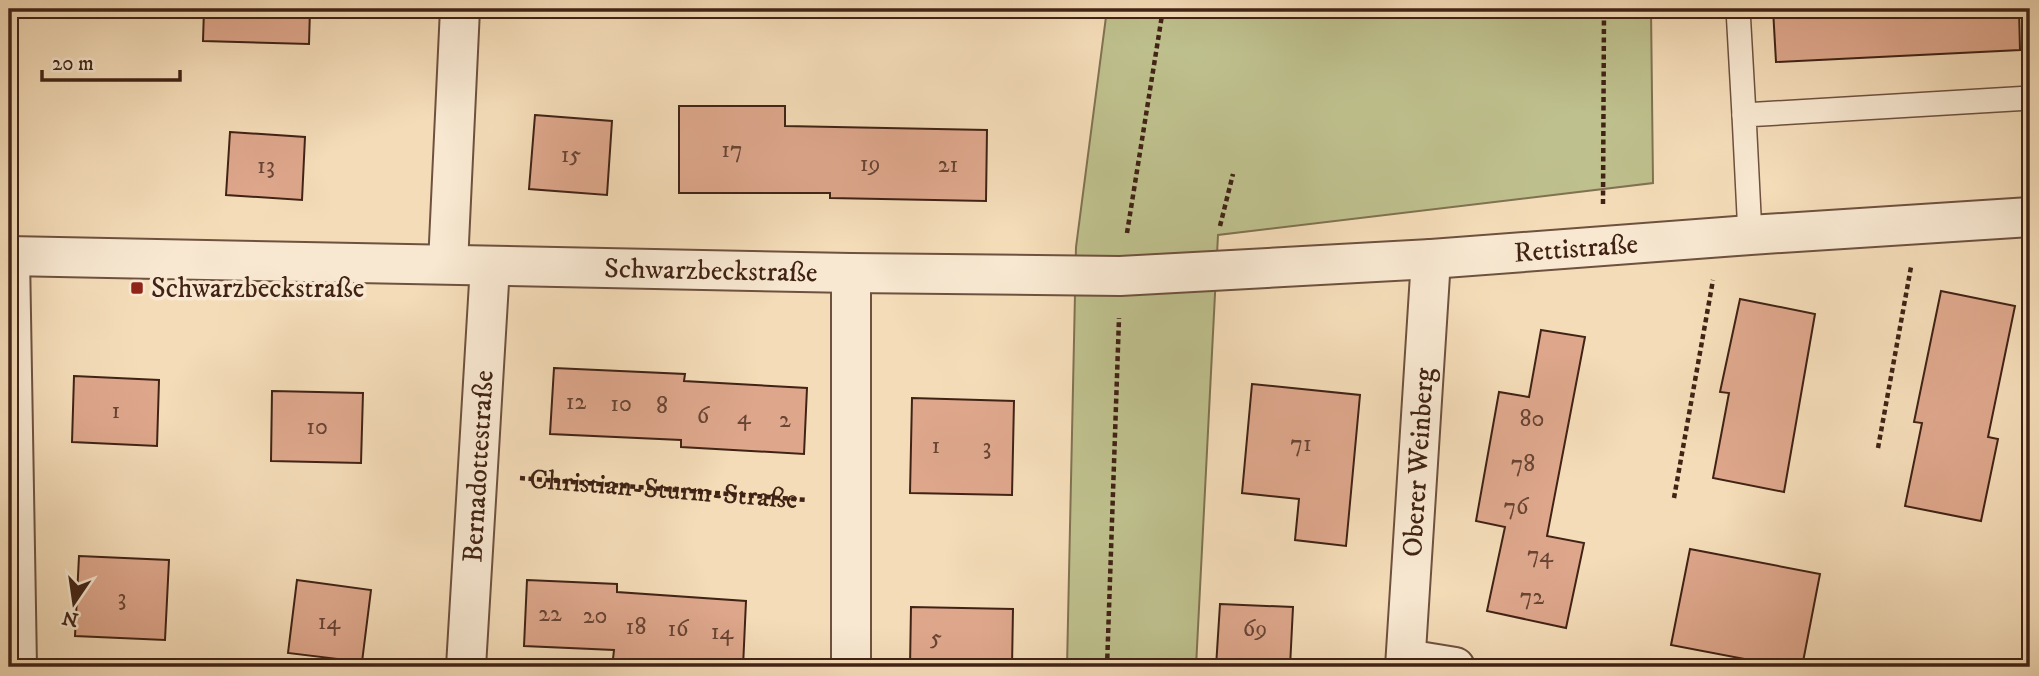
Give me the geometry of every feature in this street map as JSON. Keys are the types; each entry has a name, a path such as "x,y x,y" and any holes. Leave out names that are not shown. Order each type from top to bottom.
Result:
{"street":[{"path":"448,264 460,9"},
{"name":"Rettistraße","path":"1120,276 1431,259 2030,217"},
{"path":"9,256 17,667"},
{"name":"Schwarzbeckstraße","path":"9,256 1120,276"},
{"name":"Oberer Weinberg","path":"1406,663 1431,259"},
{"name":"Bernadottestraße","path":"466,667 490,265"},
{"path":"851,273 851,667"},
{"path":"1406,663 1455,667"}],"lane":[{"path":"1738,9 1750,235"},
{"path":"1744,115 2030,98"}],"path":[{"path":"1107,667 1120,276 1163,9"},
{"path":"1604,9 1604,170"},
{"path":"1208,271 1233,174"},
{"path":"1878,448 1911,266 1908,225"},
{"path":"1674,499 1714,276 1712,238"},
{"name":"Christian-Sturm-Straße","path":"477,475 850,503"}],"green space":[{"path":"1107,9 1651,9 1653,183 1218,235 1196,667 1067,667 1076,247"}],"building":[{"path":"204,9 310,9 309,44 203,41"},
{"path":"1773,9 2019,9 2020,50 1776,62"},
{"path":"679,106 785,106 785,126 987,130 986,201 830,198 830,193 679,193"},
{"path":"535,115 612,121 607,195 529,189"},
{"path":"230,132 305,137 302,200 226,195"},
{"path":"1941,291 2015,306 1988,437 1998,439 1981,521 1905,506 1922,423 1914,422"},
{"path":"1740,299 1815,314 1784,492 1713,478 1729,393 1720,392"},
{"path":"1541,330 1585,337 1547,536 1584,543 1566,628 1487,611 1505,527 1476,521 1499,392 1529,397"},
{"path":"554,368 685,374 684,381 807,388 804,454 681,447 681,440 550,434"},
{"path":"74,376 159,380 157,446 72,442"},
{"path":"1252,384 1360,395 1346,546 1295,540 1299,499 1242,493"},
{"path":"272,391 363,393 361,463 271,461"},
{"path":"912,398 1014,401 1012,495 910,493"},
{"path":"1690,549 1820,574 1802,667 1787,667 1671,645"},
{"path":"79,556 169,560 165,640 75,636"},
{"path":"297,580 371,590 362,662 288,653"},
{"path":"527,580 617,584 617,592 746,601 743,667 613,659 614,650 524,646"},
{"path":"1220,604 1293,607 1290,667 1216,667"},
{"path":"911,607 1013,609 1012,667 910,667"}],"place":[{"name":"Schwarzbeckstraße","path":"137,288"}]}
